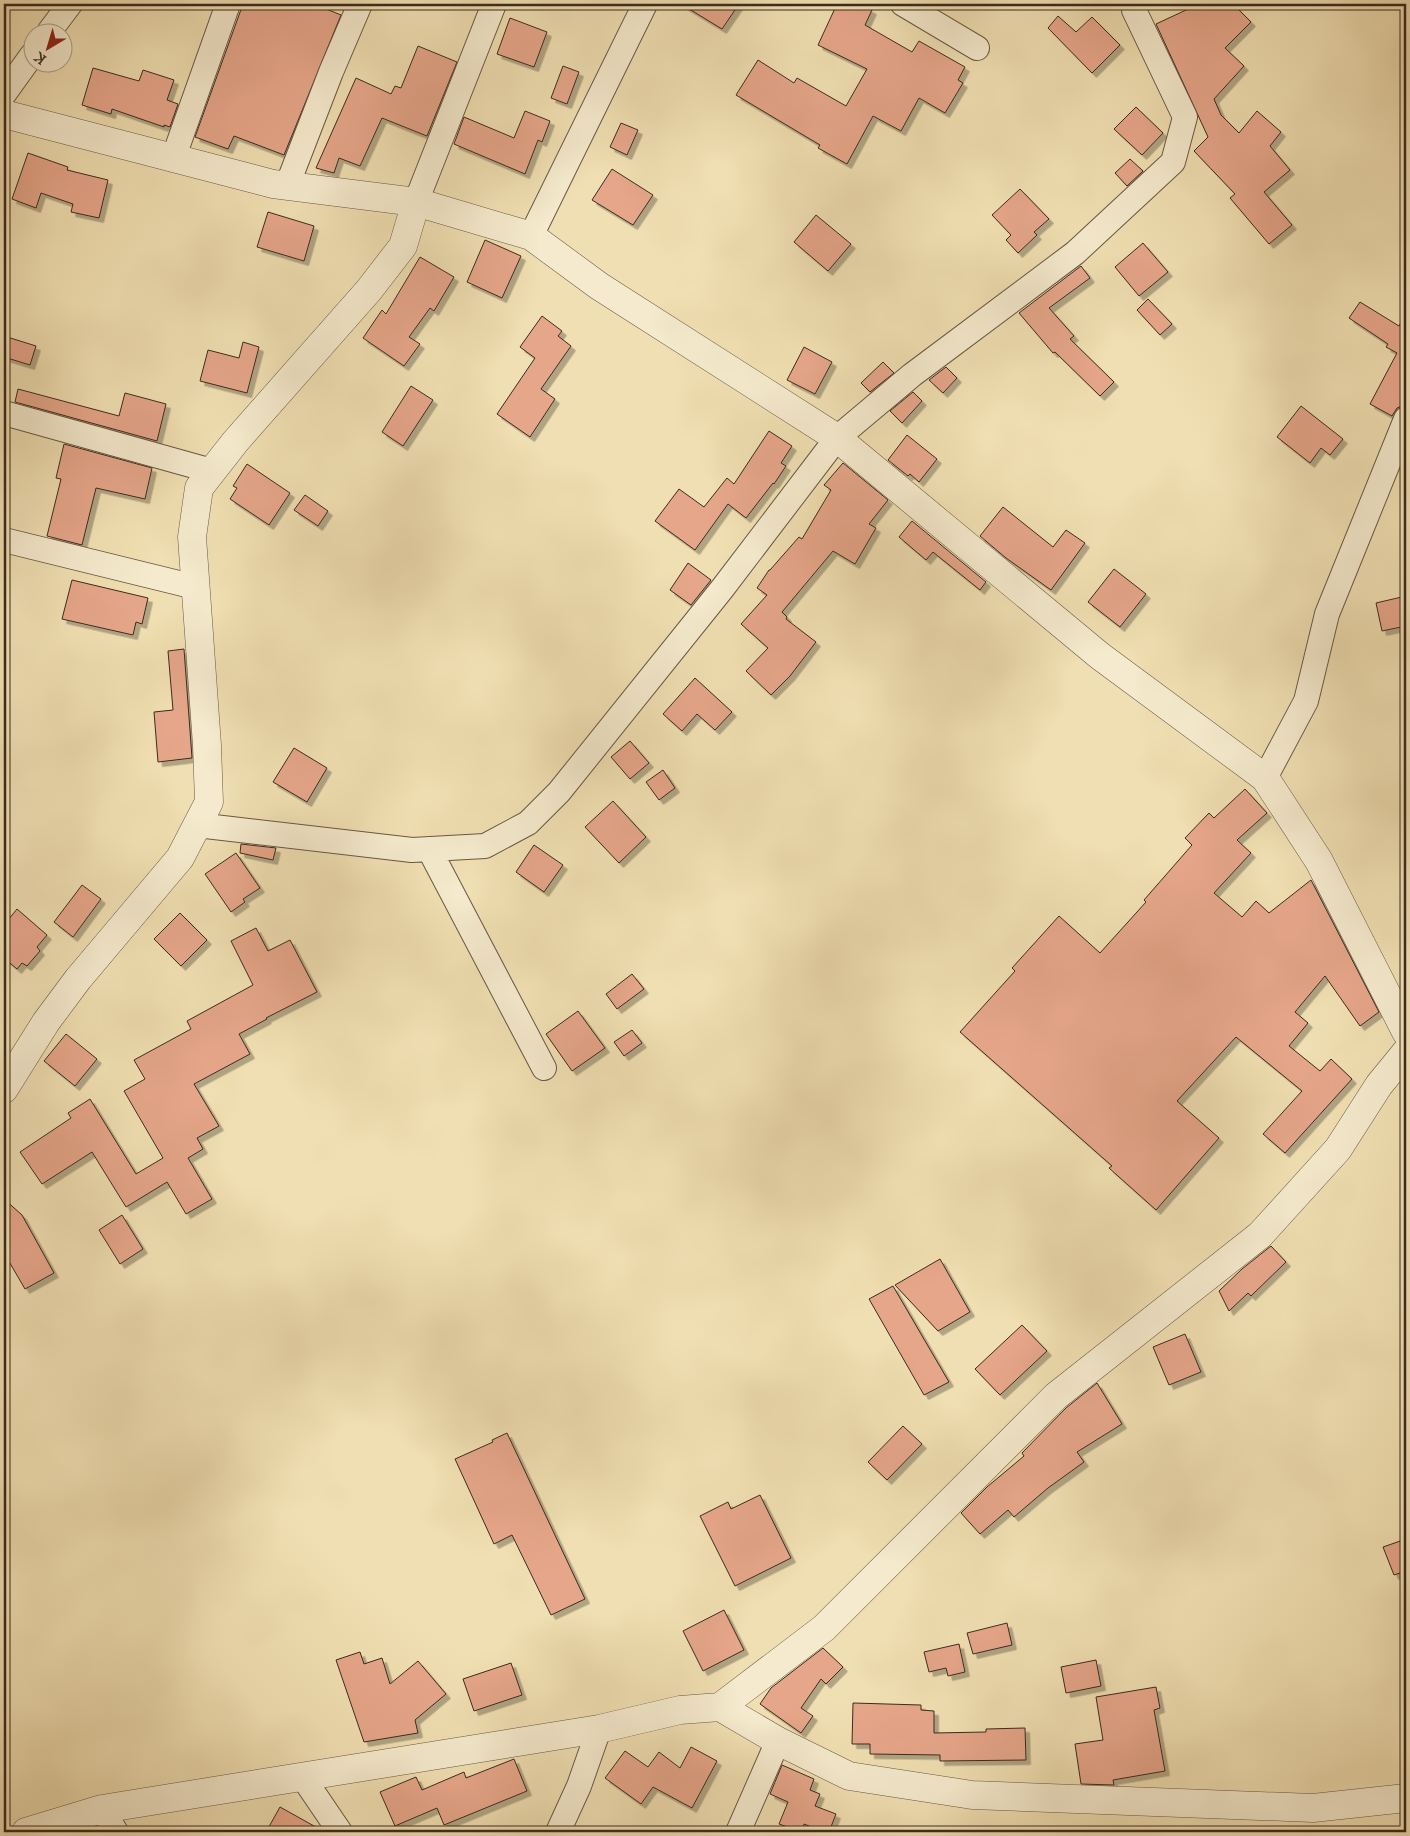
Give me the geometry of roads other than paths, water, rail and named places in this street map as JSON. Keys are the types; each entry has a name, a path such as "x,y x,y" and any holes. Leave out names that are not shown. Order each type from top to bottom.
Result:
{"street":[{"path":"56,22 70,4"},
{"path":"173,159 228,4"},
{"path":"287,186 331,72 360,4"},
{"path":"4,1089 46,1022 78,979 180,858 209,802 192,537 199,488 235,442 369,290 403,246 416,202 494,4"},
{"path":"531,236 645,4"},
{"path":"903,4 978,48"},
{"path":"197,825 412,850 485,846 528,823 553,798 722,589 837,438 912,375 1075,253 1173,162 1185,117 1134,10 1134,4"},
{"path":"4,94 22,69"},
{"path":"4,114 273,184 416,202 531,236 599,286 837,438 1100,656 1265,778 1318,862 1406,1032"},
{"path":"4,413 212,471"},
{"path":"1265,778 1306,701 1327,614 1406,419"},
{"path":"4,540 195,587"},
{"path":"429,849 544,1068"},
{"path":"26,1832 102,1809 598,1729 680,1710 720,1707 824,1628 1056,1396 1260,1235 1338,1149 1379,1085 1406,1052"},
{"path":"720,1707 778,1741 849,1776 972,1796 1313,1808 1406,1798"},
{"path":"558,1832 579,1786 598,1729"},
{"path":"738,1832 778,1741"},
{"path":"302,1776 340,1832"},
{"path":"102,1809 116,1832"}]}
